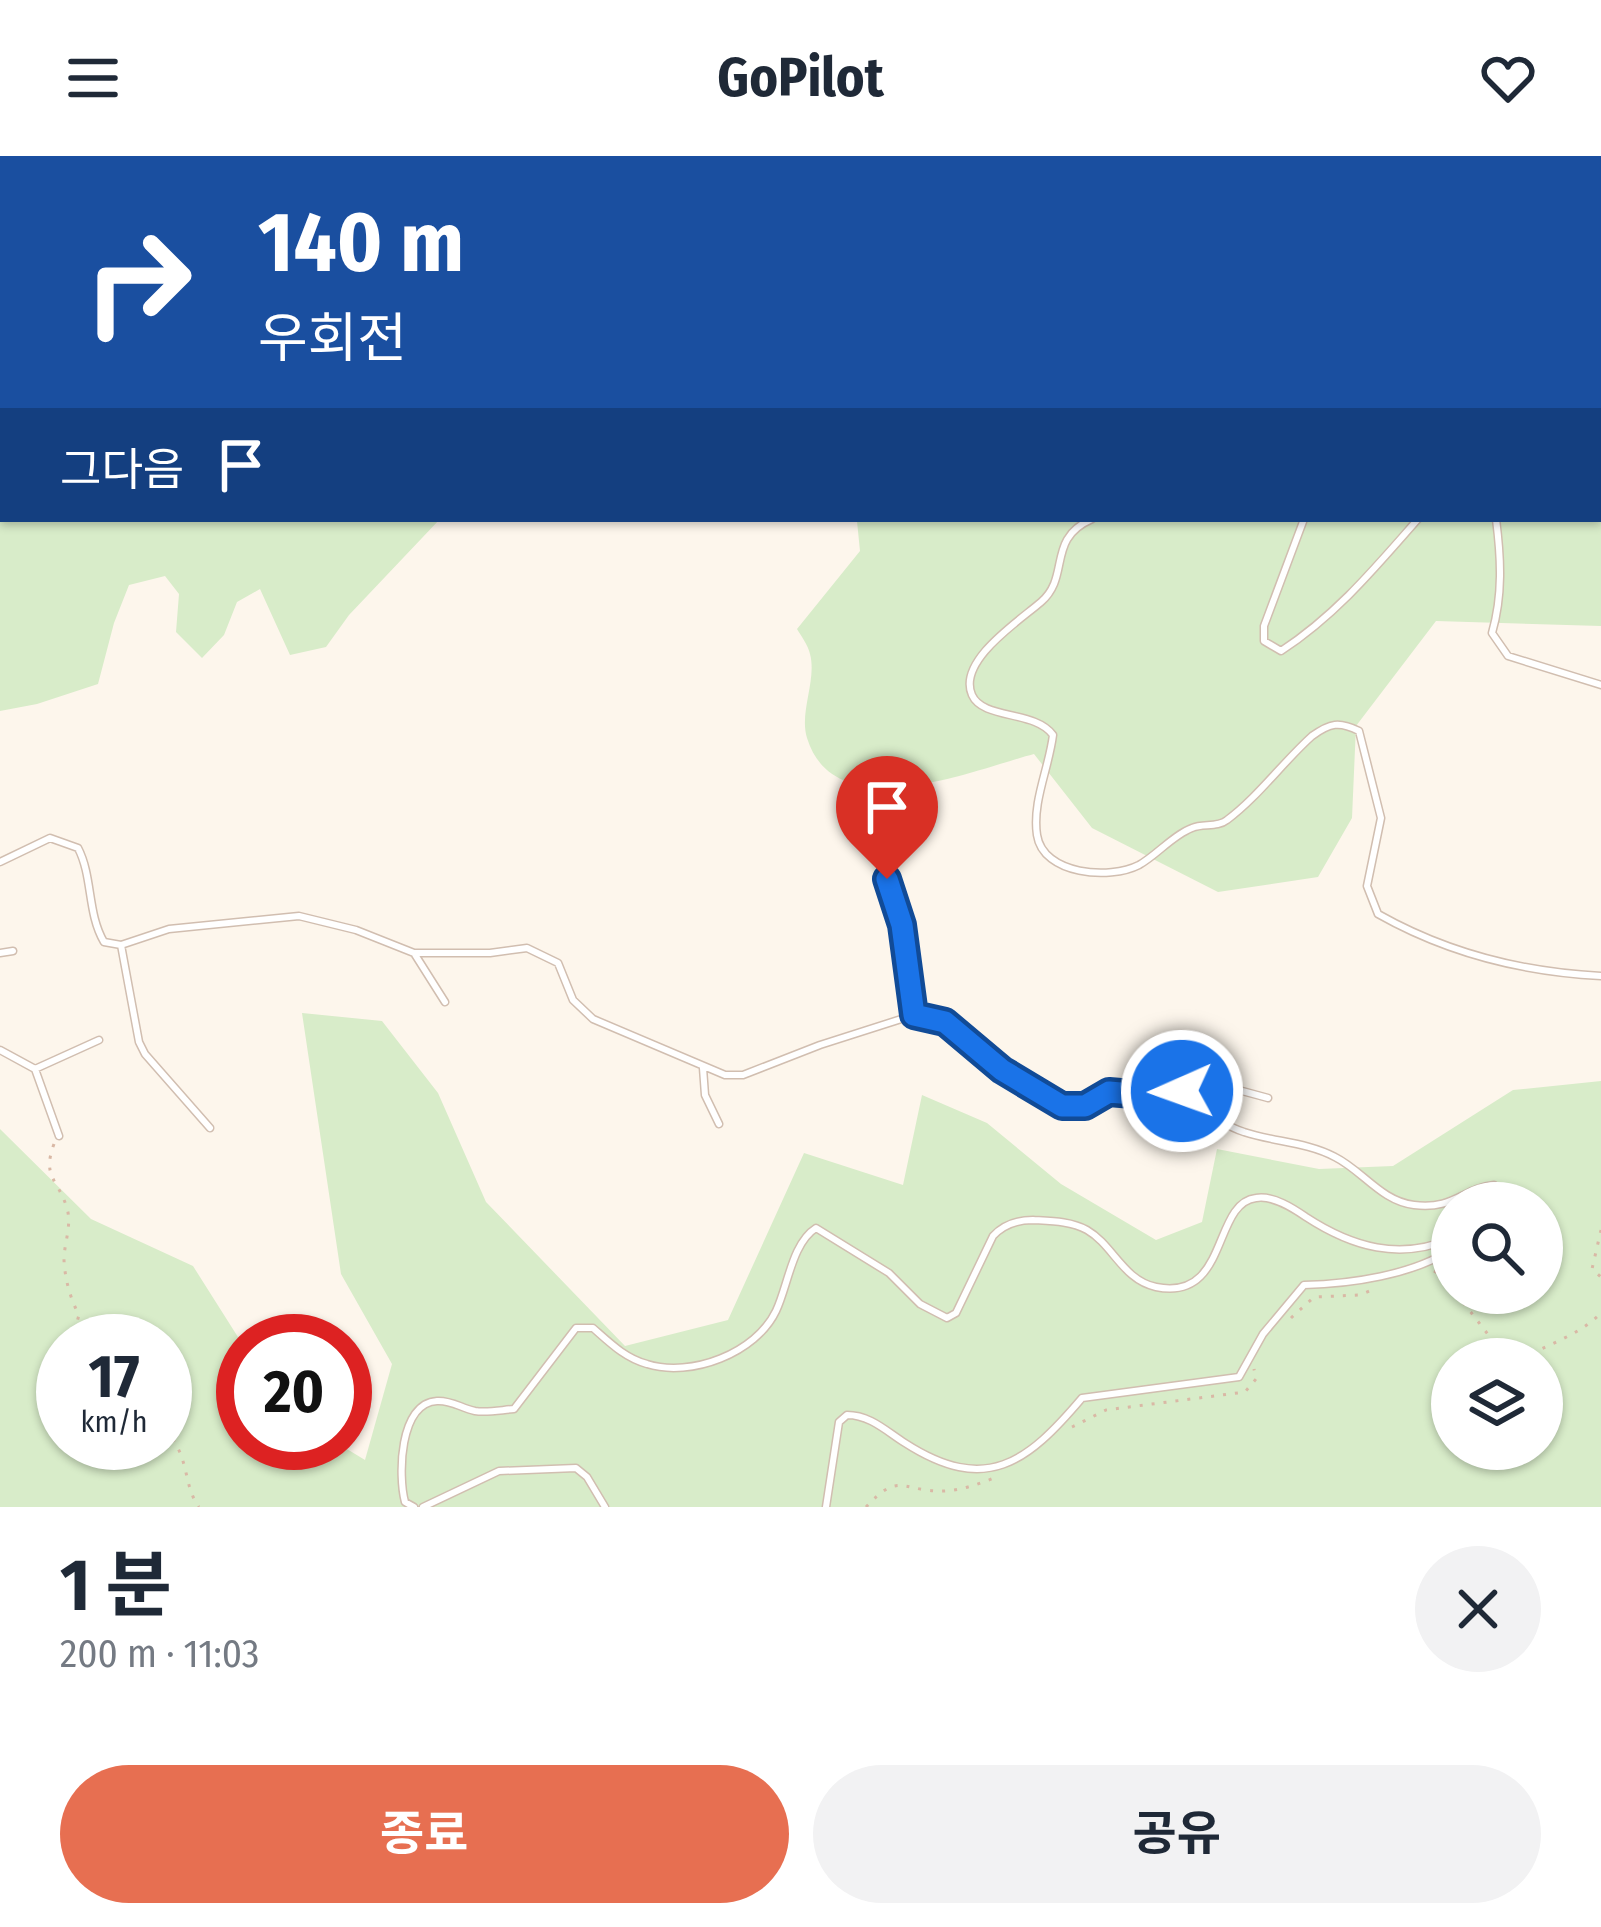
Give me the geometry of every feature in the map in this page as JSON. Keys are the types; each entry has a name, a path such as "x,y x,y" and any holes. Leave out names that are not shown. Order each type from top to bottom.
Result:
{"lane":[{"path":"1085,522 1065,539 1055,584 1043,601 999,634 970,675 971,693 980,705 1046,725 1053,736 1037,816 1037,840 1049,857 1090,872 1114,873 1137,866 1192,828 1223,824 1312,736 1328,724 1342,722 1359,731 1381,818 1367,886 1378,914 1466,955 1601,976"},
{"path":"1303,522 1264,626 1264,641 1281,651 1311,632 1375,573 1416,522"},
{"path":"1496,522 1501,580 1492,633 1508,656 1601,685"},
{"path":"0,862 50,838 78,848 95,927 104,942 121,945 169,929 299,916 356,930 414,953 527,948 558,963 573,1000 592,1019 725,1075 743,1075 914,1015 945,1022 1002,1070 1062,1106 1085,1106 1109,1092 1156,1096 1209,1082 1268,1098"},
{"path":"887,879 902,925 914,1015"},
{"path":"121,945 139,1042 210,1127"},
{"path":"0,953 13,951"},
{"path":"414,953 446,1002"},
{"path":"35,1069 99,1040"},
{"path":"0,1050 35,1069 59,1136"},
{"path":"703,1068 705,1095 719,1124"},
{"path":"1182,1091 1241,1132 1334,1156 1390,1198 1431,1206"},
{"path":"605,1507 576,1468 499,1471 418,1507 405,1502 399,1480 404,1440 421,1407 430,1400 478,1412 514,1409 576,1328 593,1328 626,1355 650,1366 705,1364 733,1352 760,1337 775,1314 802,1243 815,1228 889,1273 920,1304 947,1318 956,1313 993,1236 1001,1227 1020,1220 1083,1227 1136,1278 1156,1287 1182,1287 1197,1280 1209,1268 1228,1224 1243,1204 1256,1198 1288,1204 1356,1244 1385,1250 1431,1247"},
{"path":"826,1507 839,1422 847,1415 862,1415 941,1463 981,1469 1022,1457 1045,1442 1082,1398 1239,1377 1263,1334 1304,1285 1338,1284 1431,1260"}],"path":[{"path":"59,1136 51,1148 50,1179 66,1205 69,1238 64,1257 71,1300 78,1314"},
{"path":"1601,1230 1592,1269 1601,1276"},
{"path":"1559,1338 1579,1331 1601,1313"},
{"path":"1473,1314 1491,1338"},
{"path":"189,1470 192,1498 199,1507"}],"green space":[{"path":"0,522 437,522 349,615 326,647 290,655 260,589 237,602 224,635 202,658 176,632 179,594 165,576 129,585 98,684 0,711"},
{"path":"857,522 1601,522 1601,626 1436,621 1356,726 1352,818 1318,877 1218,892 1092,828 1034,754 908,786 875,787 846,781 822,765 805,728 812,664 797,629 860,551"},
{"path":"302,1013 382,1021 438,1093 486,1202 625,1346 728,1320 804,1153 903,1185 922,1095 987,1123 1061,1184 1156,1240 1202,1222 1217,1149 1319,1169 1393,1166 1513,1090 1601,1081 1601,1507 0,1507 0,1129 91,1219 193,1266 223,1314 216,1314 216,1470 372,1470 372,1435 392,1364 372,1329 372,1314 364,1314 341,1274"}],"route":[{"path":"887,879 902,925 914,1015 945,1022 1025,1087 1062,1106 1085,1106 1109,1092 1156,1096 1182,1091"}]}
